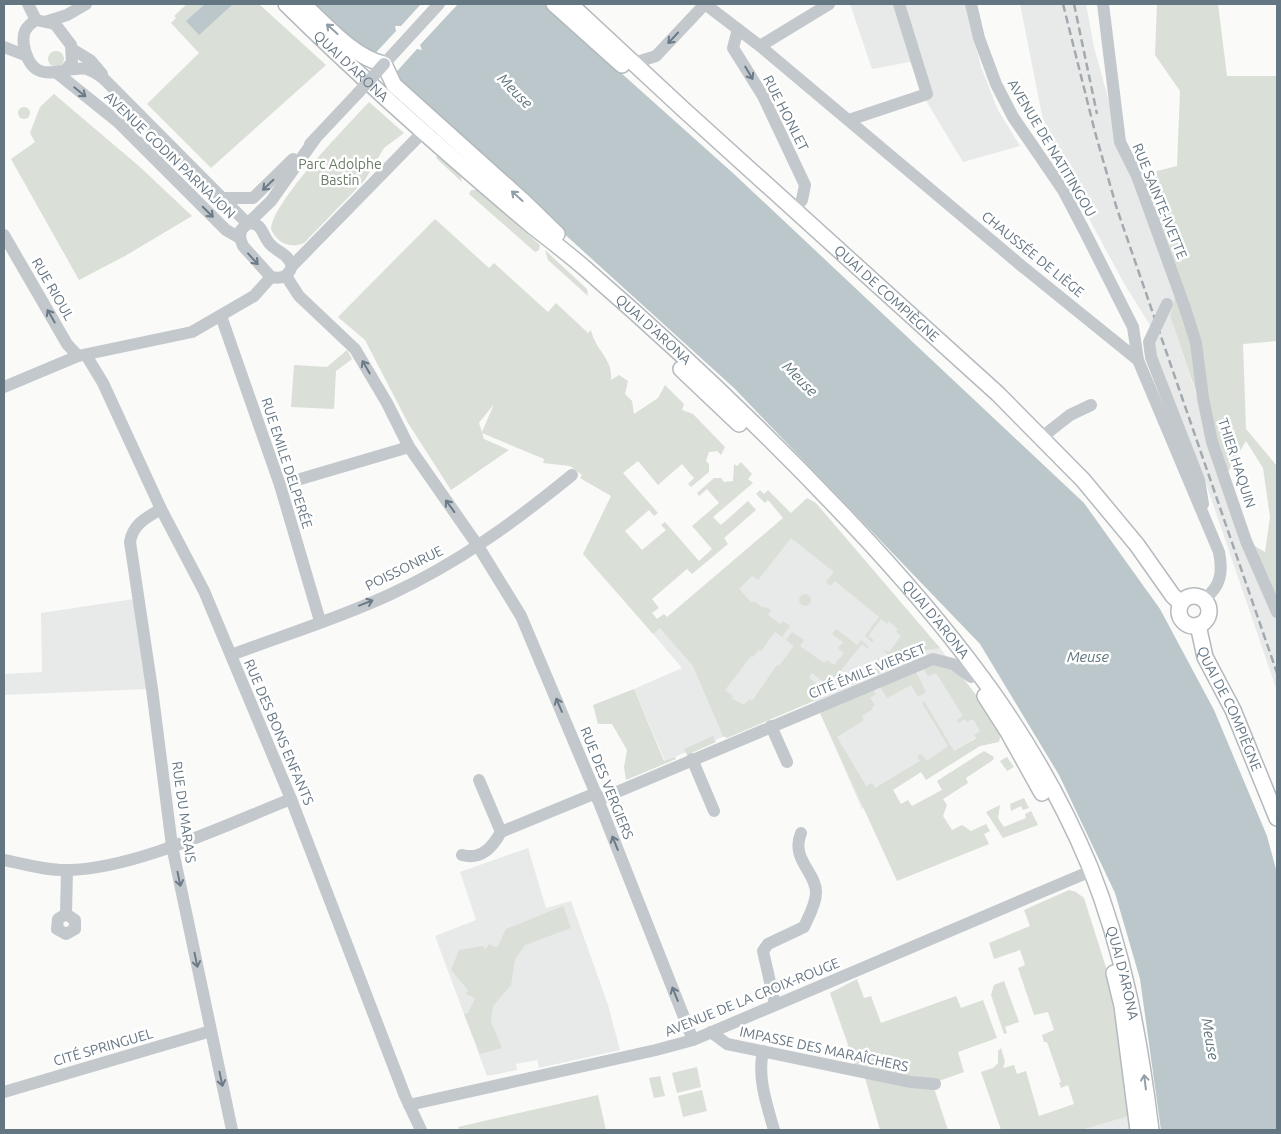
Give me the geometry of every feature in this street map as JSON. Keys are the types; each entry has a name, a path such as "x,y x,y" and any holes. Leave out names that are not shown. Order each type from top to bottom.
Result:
{"main road":[{"name":"QUAI D'ARONA","path":"286,4 344,61 532,226 780,463 880,569 971,677 1008,732 1087,873 1109,919 1131,998 1143,1062 1151,1130"},
{"path":"303,4 360,55 372,62 384,64 394,84 522,200 577,254 587,269"},
{"path":"554,4 665,101 677,104"},
{"name":"QUAI DE COMPIÈGNE","path":"570,4 677,104 998,394 1042,437 1113,514 1173,596 1181,603"},
{"name":"QUAI D'ARONA","path":"532,226 587,269 716,387 788,457 860,532 948,632 979,671 1021,732 1062,808 1087,873 1122,1006 1138,1130"},
{"path":"1192,596 1204,599 1209,611 1204,622 1198,625 1191,625 1180,616 1181,603 1192,596"},
{"name":"QUAI DE COMPIÈGNE","path":"1198,625 1205,656 1233,710 1277,818"}],"street":[{"path":"28,4 42,21 60,30 72,49 72,62 61,72"},
{"path":"4,46 24,33 29,25 67,15 86,4"},
{"path":"223,198 253,198 315,140 439,4"},
{"path":"634,62 656,56 705,4"},
{"name":"CHAUSSÉE DE LIÈGE","path":"705,4 760,46 850,120 1023,267 1145,358"},
{"path":"760,46 830,4"},
{"path":"850,120 927,94 899,4"},
{"name":"AVENUE DE NATITINGOU","path":"971,4 979,38 996,84 1013,117 1063,190 1133,327 1145,358"},
{"name":"RUE SAINTE-IVETTE","path":"1103,4 1120,142 1137,176 1177,290"},
{"path":"60,30 67,15"},
{"name":"RUE HONLET","path":"738,29 733,48 763,96 805,185 802,200 794,210"},
{"path":"24,33 27,56"},
{"name":"AVENUE GODIN PARNAJON","path":"4,46 27,56 35,66 44,72 86,69 104,79"},
{"name":"AVENUE GODIN PARNAJON","path":"72,49 90,60 104,79 247,222 253,223 262,229 268,242 285,254 289,271 299,296 355,349 387,403 409,447"},
{"name":"AVENUE GODIN PARNAJON","path":"61,72 118,122 226,230 240,238 247,251 271,277"},
{"path":"4,387 82,355 192,332 254,296 271,277 279,278 289,271 424,131"},
{"path":"247,222 271,201 315,140"},
{"path":"262,229 271,201"},
{"name":"AVENUE GODIN PARNAJON","path":"240,238 247,222"},
{"name":"RUE RIOUL","path":"4,235 67,344 82,355"},
{"path":"285,254 313,245"},
{"path":"1177,290 1167,304 1149,342 1145,358 1199,480 1204,498 1203,514 1217,545 1223,569 1216,587 1204,599"},
{"name":"THIER HAQUIN","path":"1177,290 1196,343 1203,398 1212,442 1246,541 1277,612"},
{"name":"RUE EMILE DELPERÉE","path":"221,316 280,485 320,621"},
{"name":"RUE DES BONS ENFANTS","path":"82,355 103,383 161,509 204,591 291,799 420,1130"},
{"path":"1042,437 1070,415 1091,405"},
{"path":"280,485 409,447"},
{"name":"RUE DES VERGIERS","path":"409,447 478,546 521,616 597,796 692,1040"},
{"name":"POISSONRUE","path":"231,655 390,594 478,546 525,514 572,475"},
{"name":"RUE DU MARAIS","path":"161,509 142,520 132,531 130,542 152,689 172,846 232,1130"},
{"name":"CITÉ ÉMILE VIERSET","path":"501,832 692,759 932,659 953,664 971,677"},
{"path":"771,726 787,762"},
{"path":"692,759 714,810"},
{"path":"462,855 472,858 488,851 494,846 501,832 479,780"},
{"path":"4,860 67,870 114,864 172,846 291,799"},
{"path":"775,1004 763,951 768,944 804,927 817,892 799,852 798,839 801,833"},
{"path":"66,914 67,870"},
{"name":"AVENUE DE LA CROIX-ROUGE","path":"409,1105 623,1058 692,1040 1087,873"},
{"name":"CITÉ SPRINGUEL","path":"4,1092 211,1031"},
{"name":"IMPASSE DES MARAÎCHERS","path":"711,1032 727,1044 911,1082 935,1084"},
{"path":"763,1051 760,1064 763,1089 774,1130"}],"shaded area":[{"path":"850,4 965,4 981,67 998,110 1020,146 963,162 928,104 910,62 872,69"},
{"path":"1020,4 1086,4 1094,47 1120,142 1177,290 1170,316 1212,442 1277,612 1277,691 1204,478 1155,355 1150,325 1125,285 1064,173 1054,150 1043,120"},
{"path":"805,503 940,648 997,724 862,809 814,699 665,761 634,689 682,668 653,634"},
{"path":"134,599 147,689 4,695 4,674 42,672 41,613"},
{"path":"528,848 546,908 571,901 608,1005 620,1050 539,1068 537,1060 516,1064 517,1070 487,1076 435,936 476,920 460,872"},
{"path":"1129,1116 1130,1130 1083,1130 1122,1118"}],"green space":[{"path":"187,4 259,4 326,65 211,168 147,104 199,53 171,23 176,18 174,16"},
{"path":"1157,4 1218,4 1227,76 1277,76 1277,341 1243,344 1246,429 1277,466 1277,612 1246,541 1265,552 1270,517 1263,468 1246,441 1225,477 1170,316 1177,290 1137,176 1177,166 1180,91 1155,55"},
{"path":"56,51 64,59 56,67 48,59"},
{"path":"54,94 140,167 192,216 125,256 79,280 11,159 35,142 30,133 40,107"},
{"name":"Parc Adolphe Bastin","path":"369,102 404,133 384,148 365,180 304,243 289,245 280,241 271,229 275,216 284,201 329,145"},
{"path":"24,107 30,113 24,119 18,113"},
{"path":"438,154 460,174 462,182 436,158"},
{"path":"471,190 478,190 540,245 539,250 535,252 469,194"},
{"path":"435,219 489,268 494,263 548,312 556,303 588,333 591,330 593,338 607,360 611,372 611,380 619,375 628,381 625,394 632,401 634,414 658,398 665,385 684,404 682,410 693,414 725,447 721,455 717,451 709,452 706,461 709,464 709,472 691,487 688,484 694,478 682,464 658,485 638,461 623,473 658,513 654,516 649,510 625,531 642,550 666,530 661,525 665,522 699,561 712,549 692,526 719,503 707,489 699,496 697,493 714,478 721,478 724,482 733,481 734,464 737,466 741,462 752,474 748,479 753,483 713,517 721,525 748,501 756,510 724,538 728,544 692,574 687,569 652,599 659,608 652,613 657,619 664,614 667,617 783,518 768,500 765,503 756,494 760,490 764,494 768,490 791,513 807,498 816,503 940,648 925,650 902,658 892,657 883,649 889,652 901,636 896,631 898,629 889,621 887,624 881,619 868,636 874,640 872,642 865,636 879,617 835,581 830,586 826,582 834,572 791,538 758,580 752,576 739,589 752,603 754,601 762,607 771,610 768,615 780,624 783,621 790,626 782,637 775,632 761,651 758,650 753,657 751,656 725,690 733,696 731,698 744,705 750,699 752,701 777,665 779,666 794,646 786,640 792,632 804,640 800,646 824,663 827,660 834,665 844,653 838,648 843,642 832,634 836,629 857,645 861,640 869,647 867,648 862,644 837,675 847,683 864,676 869,666 875,670 881,662 876,657 886,663 888,669 832,692 827,685 812,673 809,678 820,687 823,697 727,738 723,736 693,666 660,628 653,634 583,554 611,496 580,478 582,475 570,466 543,463 544,459 482,433 484,439 509,450 451,490 408,423 365,340 338,317","holes":["494,404 482,432 479,423"]},
{"path":"545,250 587,289 588,296 548,260"},
{"path":"347,350 352,359 336,371 334,409 291,407 294,365 327,367"},
{"path":"805,594 811,600 805,606 799,600"},
{"path":"938,664 959,673 983,704 1001,734 999,742 980,746 926,780 921,772 893,790 901,804 908,800 912,806 942,790 937,781 984,751 994,757 993,760 966,778 968,783 943,799 947,805 943,816 952,830 962,825 971,831 986,824 990,831 984,834 989,844 897,881 820,713 873,690 876,694 870,698 875,705 872,707 873,709 862,716 864,720 837,737 866,786 872,783 875,788 920,761 917,756 921,754 927,761 948,746 922,703 924,701 954,751 976,738 974,735 980,731 973,719 967,722 964,719 959,723 957,720 963,716 936,673 928,676 924,669"},
{"path":"916,672 926,692 918,697 911,685 887,698 880,687"},
{"path":"634,689 664,761 675,757 676,759 626,780 624,767 627,750 612,724 598,724 593,705"},
{"path":"713,736 716,742 687,755 684,749"},
{"path":"1007,757 1014,767 1007,771 1000,761"},
{"path":"1024,798 1029,808 1023,810 1021,806 1011,811 1010,804"},
{"path":"1000,805 998,818 1004,827 1026,818 1025,814 1031,811 1038,825 1003,838 986,812"},
{"path":"1069,890 1076,892 1084,898 1109,977 1121,1038 1129,1116 1082,1130 1001,1130 981,1072 993,1068 998,1063 998,1051 1001,1048 1005,1062 1003,1068 1014,1065 1017,1074 1026,1071 1039,1116 1074,1104 1068,1085 1061,1088 1059,1083 1061,1082 1047,1042 1044,1042 1042,1035 1054,1030 1048,1012 1034,1015 1018,968 1025,965 1020,950 994,959 989,943 1030,926 1024,910"},
{"path":"563,906 571,928 525,945 515,959 511,985 493,1006 491,1022 502,1048 480,1054 464,1014 468,1013 475,998 466,994 468,990 451,970 459,950 482,946 486,949 489,944 497,948 506,929"},
{"path":"857,979 864,998 871,996 881,1023 956,996 961,1008 983,1000 997,1038 958,1052 964,1072 936,1082 856,1068 830,993"},
{"path":"1004,981 1019,1022 1005,1027 1007,1033 1004,1034 991,995 994,985"},
{"path":"697,1067 701,1087 677,1093 672,1073"},
{"path":"660,1076 665,1096 654,1098 649,1078"},
{"path":"865,1078 934,1088 948,1130 880,1130"},
{"path":"702,1090 707,1111 683,1117 678,1096"},
{"path":"598,1095 606,1130 459,1130 458,1127"}],"water":[{"path":"205,4 233,4 199,35 186,21"},
{"name":"Meuse","path":"311,4 544,4 734,174 1084,503 1160,609 1214,710 1267,836 1277,873 1277,1130 1161,1130 1140,979 1115,893 1059,775 980,644 734,388"}],"pier":[{"path":"421,4 458,4 420,45 422,50 417,49 390,79 369,60 396,31 395,26 401,26"}],"railway":[{"path":"1063,4 1095,132 1117,209 1277,673"},
{"path":"1074,4 1097,114"}]}
